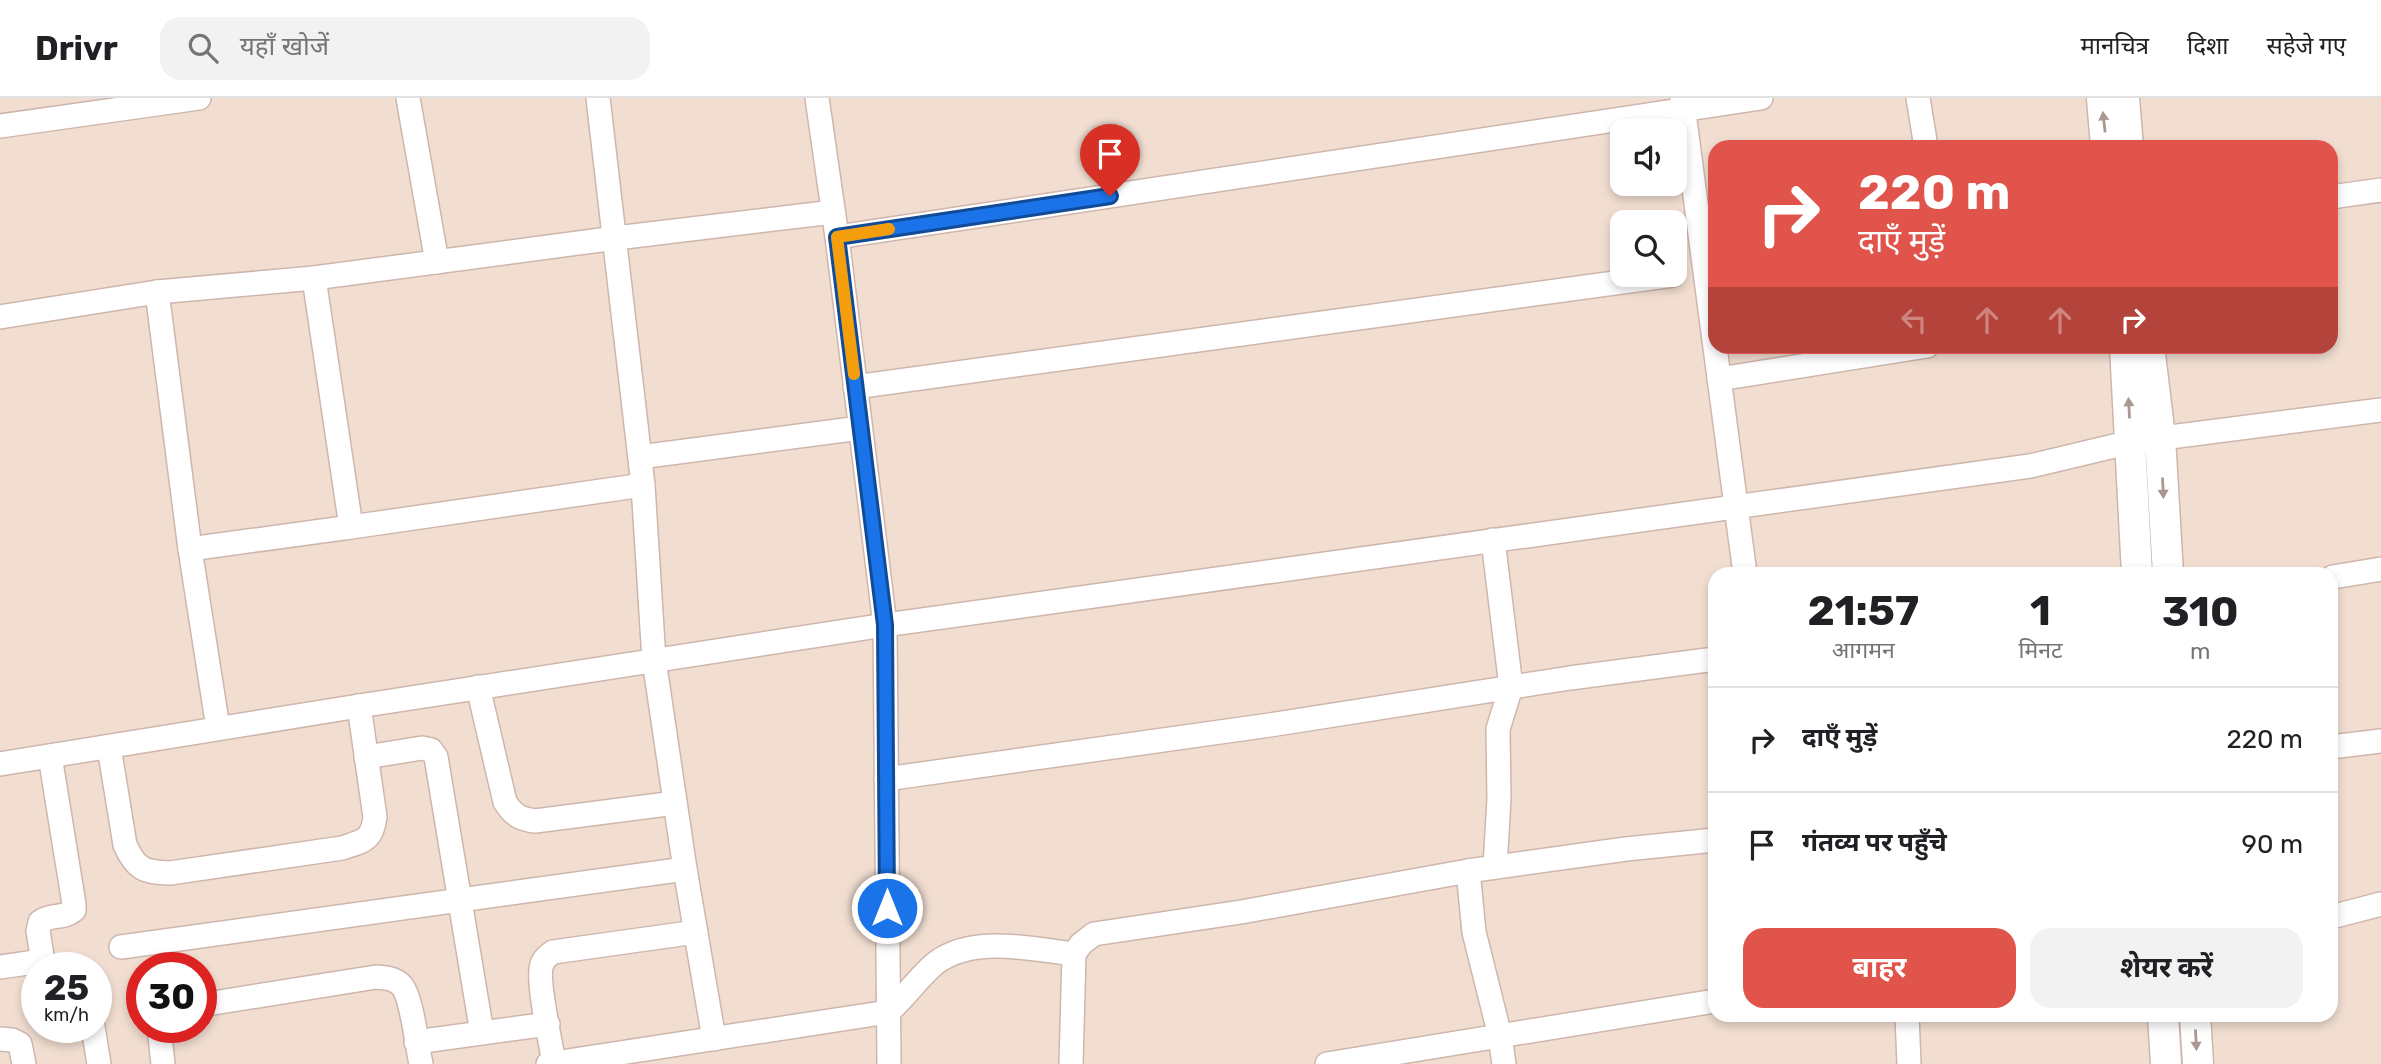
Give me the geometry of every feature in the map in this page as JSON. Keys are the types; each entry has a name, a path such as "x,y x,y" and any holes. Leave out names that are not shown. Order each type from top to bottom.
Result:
{"street":[{"path":"0,126 198,98"},
{"path":"408,98 438,262"},
{"path":"598,98 643,485 654,660 714,1039"},
{"path":"817,98 885,625 888,1064"},
{"path":"837,237 1683,103 1760,98"},
{"path":"1918,98 1925,140"},
{"path":"2102,98 2105,140"},
{"path":"2124,98 2127,140"},
{"path":"1683,103 1706,215 1705,270 1708,293"},
{"path":"2338,196 2381,190"},
{"path":"0,317 158,292 314,278 833,212"},
{"path":"1687,273 1705,270"},
{"path":"314,278 351,527"},
{"path":"855,387 1610,284"},
{"path":"158,292 190,549 218,728"},
{"path":"1716,354 1744,567"},
{"path":"1719,379 1877,354"},
{"path":"2126,354 2137,567"},
{"path":"2150,354 2160,437 2168,567"},
{"path":"0,764 885,625 2030,466 2160,437 2381,410"},
{"path":"640,457 860,428"},
{"path":"190,549 643,485"},
{"path":"1493,540 1511,687 1498,729 1499,799 1495,867"},
{"path":"2338,576 2381,569"},
{"path":"886,779 1708,660"},
{"path":"478,687 505,802 512,813 522,819 535,821 675,803"},
{"path":"109,747 125,845 140,868 162,873 342,848 365,841 373,831 375,817 359,706"},
{"path":"2338,746 2381,741"},
{"path":"366,757 422,748 430,750 436,757 482,1033"},
{"path":"41,952 38,931 40,922 46,918 69,915 74,910 50,757"},
{"path":"1071,1064 1074,954 1081,944 1094,934 1241,912 1468,870 1708,841"},
{"path":"121,947 685,869"},
{"path":"1468,870 1474,932 1500,1036 1504,1064"},
{"path":"2338,915 2381,904"},
{"path":"554,1063 540,966 545,958 553,952 696,932"},
{"path":"548,1064 888,1012 904,999 936,963 958,950 998,947 1074,954"},
{"path":"0,967 21,966"},
{"path":"217,1002 376,977 389,978 401,984 407,995 419,1053 482,1033 548,1024"},
{"path":"1327,1064 1708,1002"},
{"path":"1907,1022 1909,1064"},
{"path":"2163,1022 2165,1064"},
{"path":"2194,1022 2197,1064"},
{"path":"0,1039 20,1044 24,1064"},
{"path":"96,1043 99,1064"},
{"path":"161,1043 163,1064"}],"shaded area":[{"path":"0,98 2381,98 2381,1064 0,1064"}],"slow traffic":[{"path":"854,374 837,237 889,229"}],"route":[{"path":"887,908 885,625 837,237 1110,196"}]}
